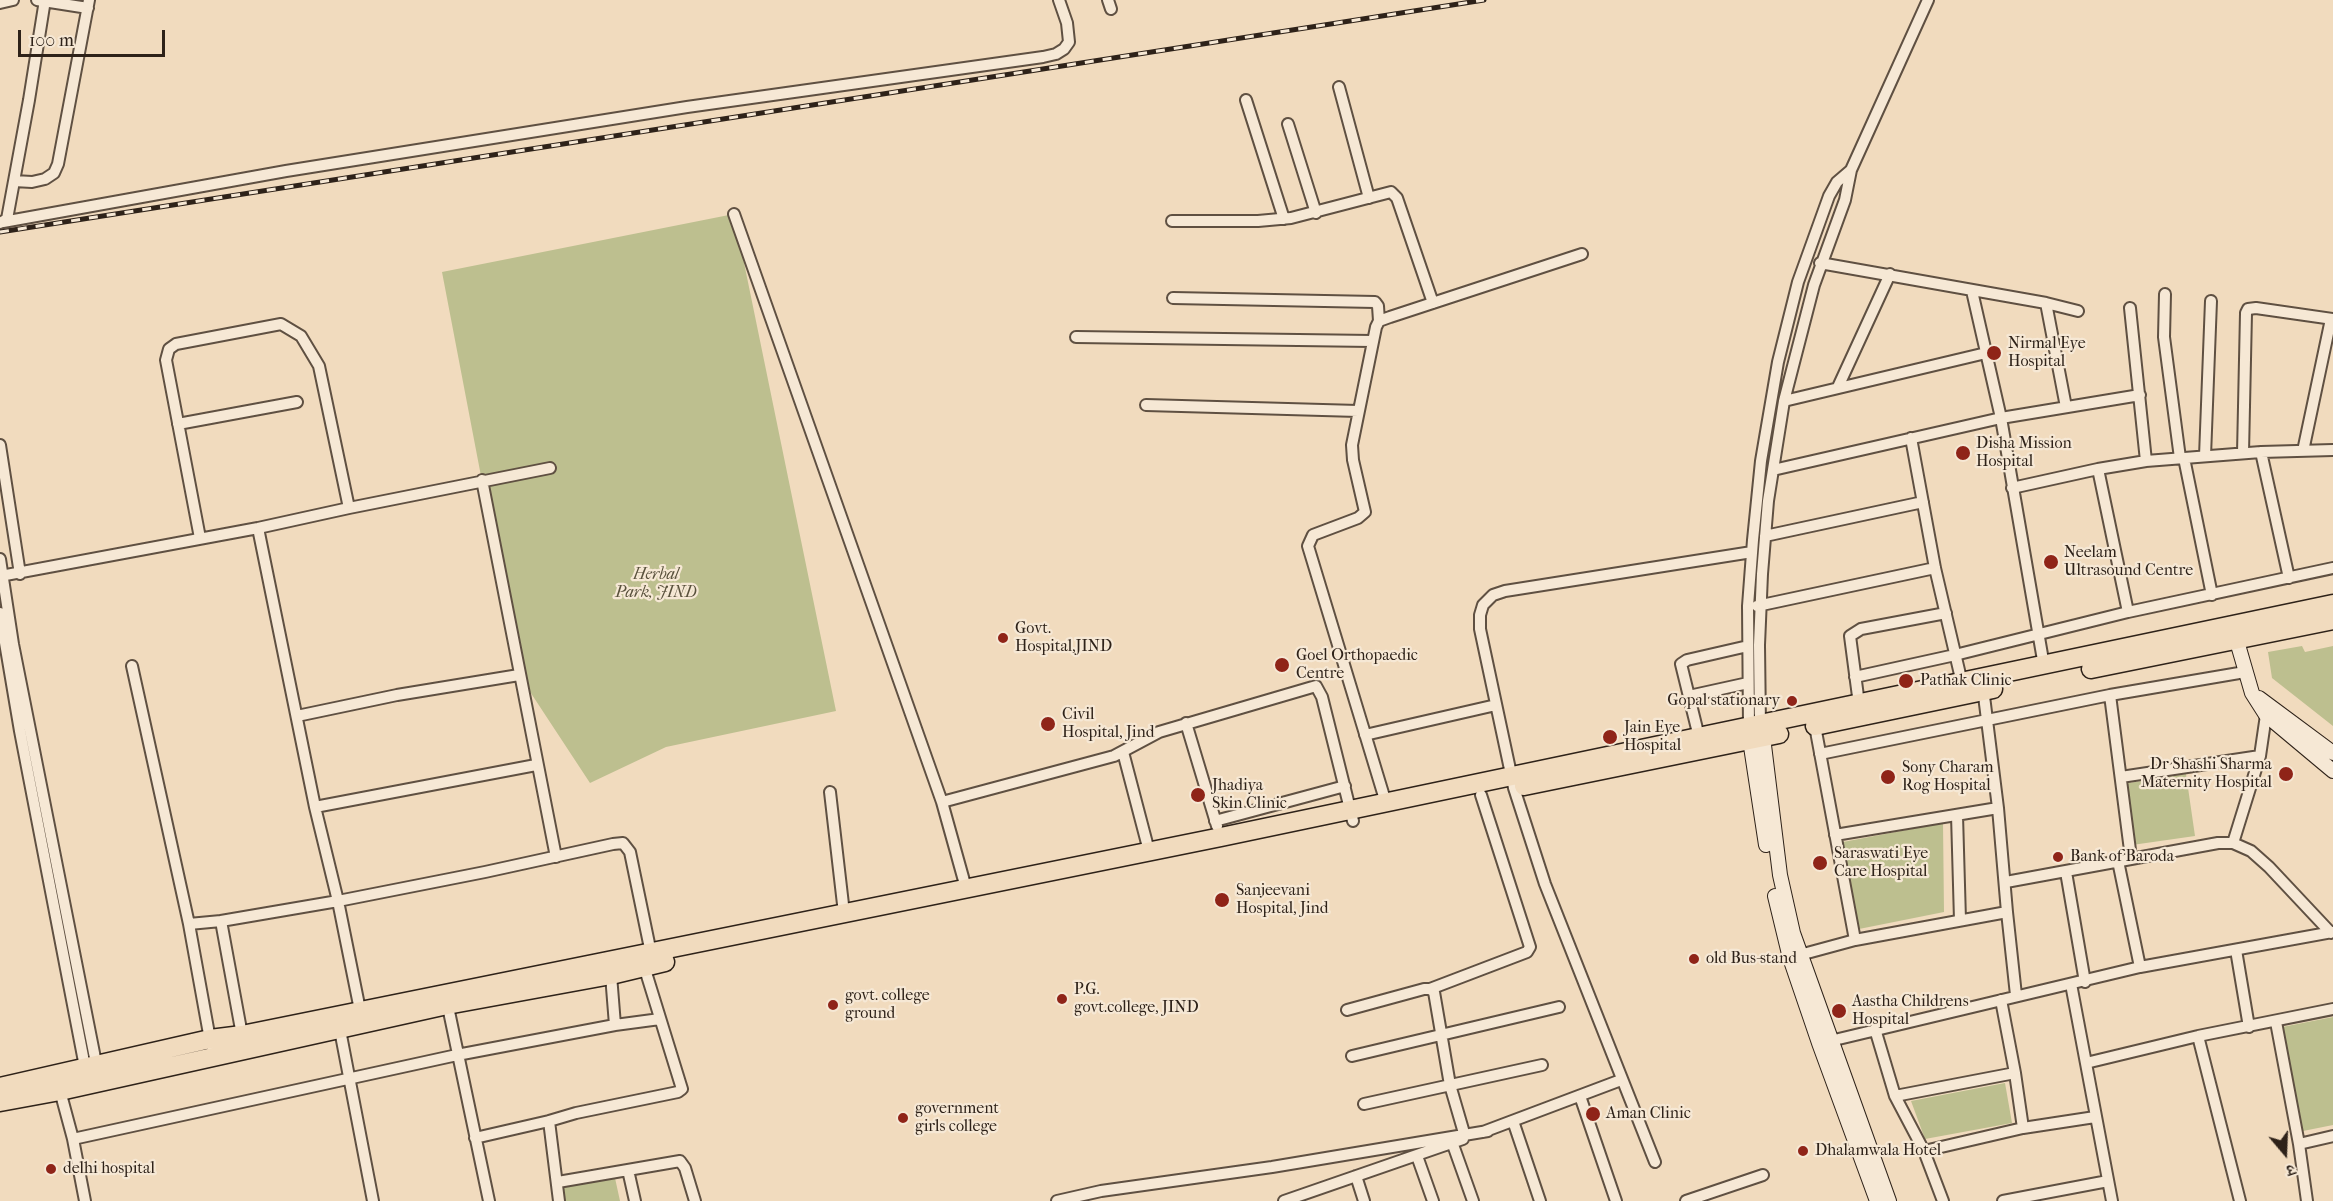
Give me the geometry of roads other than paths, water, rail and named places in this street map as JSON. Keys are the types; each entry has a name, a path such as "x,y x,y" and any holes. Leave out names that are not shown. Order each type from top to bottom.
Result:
{"highway":[{"path":"212,1048 242,1035 362,1017 649,961 1352,816 1481,795 1513,782 1699,737 1815,726 1983,685 2235,632 2333,604"},
{"path":"446,999 611,975 649,961 844,913 1149,851 1218,829 1352,816 1386,803 1513,782 1755,732 1859,704 1962,682 1983,685 2044,666 2235,632 2333,620"},
{"path":"0,1102 58,1083 212,1048 340,1029 362,1017"},
{"path":"0,1087 58,1083"}],"street":[{"path":"0,3 13,0"},
{"path":"14,181 32,182 45,179 54,173 58,165 88,4 37,0"},
{"path":"2,223 7,219 44,0"},
{"path":"2,223 286,171 687,107 1042,57 1065,49 1069,42 1059,0"},
{"path":"1755,732 1765,536 1784,400 1820,264 1845,200 1851,171 1928,0"},
{"path":"1339,87 1370,198"},
{"path":"1246,100 1284,219"},
{"path":"1288,124 1316,213"},
{"path":"1851,171 1837,182 1829,196 1798,282 1781,347 1761,461 1752,552 1748,606 1748,683 1795,956 1877,1201"},
{"path":"1172,221 1284,219 1316,213 1391,192 1395,194 1433,303"},
{"path":"734,214 942,802 966,888"},
{"path":"1379,321 1582,254"},
{"path":"1820,264 1890,274 2078,311"},
{"path":"1838,387 1890,274"},
{"path":"1972,291 2001,418 2044,666"},
{"path":"2165,294 2164,337 2182,458 2212,595"},
{"path":"1173,298 1375,302 1378,306 1379,321 1372,341 1352,453 1365,512 1358,518 1312,535 1308,546 1386,803"},
{"path":"2205,456 2211,301"},
{"path":"2046,303 2066,407"},
{"path":"2130,308 2146,461"},
{"path":"2242,453 2246,313 2248,309 2256,308 2332,319 2303,451"},
{"path":"200,538 166,360 169,349 176,344 281,324 301,336 319,366 349,508"},
{"path":"1076,337 1372,341"},
{"path":"1781,347 1797,350"},
{"path":"1784,400 1986,353"},
{"path":"1773,470 2001,418 2140,395"},
{"path":"178,424 297,402"},
{"path":"1146,405 1358,411"},
{"path":"1911,438 1935,568 1962,682"},
{"path":"0,445 20,574"},
{"path":"2012,488 2146,461 2242,453 2333,450"},
{"path":"2261,452 2289,578"},
{"path":"2,576 258,528 482,480 550,468"},
{"path":"2098,469 2128,612"},
{"path":"482,480 536,765 556,857"},
{"path":"1765,536 1923,502"},
{"path":"258,528 315,807 338,901 362,1017"},
{"path":"1655,1162 1545,884 1513,782 1480,629 1480,615 1483,605 1493,595 1505,591 1752,552"},
{"path":"0,559 13,644 92,1075"},
{"path":"1748,606 1761,606 1935,568"},
{"path":"1855,677 1955,656 2128,612 2333,568"},
{"path":"0,613 20,731 92,1075"},
{"path":"1859,704 1851,636 1855,632 1946,613"},
{"path":"2235,632 2252,693 2266,715 2333,771"},
{"path":"1699,737 1680,664 1748,646"},
{"path":"132,666 189,924 212,1048"},
{"path":"1820,754 2110,695 2245,672"},
{"path":"297,716 397,695 519,675"},
{"path":"1689,696 1748,683"},
{"path":"1983,685 1989,720 2016,995"},
{"path":"942,802 1123,752 1150,736 1186,723 1316,686 1322,697 1352,816"},
{"path":"2252,693 2333,753"},
{"path":"2110,695 2131,858"},
{"path":"1365,735 1496,705"},
{"path":"2233,843 2260,756 2266,715"},
{"path":"1186,723 1218,829 1345,786"},
{"path":"1815,726 1855,940"},
{"path":"1123,752 1149,851"},
{"path":"2121,777 2260,756"},
{"path":"315,807 536,765"},
{"path":"830,792 844,913"},
{"path":"1347,1010 1430,989 1527,952 1530,947 1481,795"},
{"path":"1835,835 1998,808"},
{"path":"1957,815 1960,920"},
{"path":"189,924 221,921 338,901 623,843 627,847 660,1019 682,1089 678,1092 576,1113 549,1122 475,1138"},
{"path":"2006,882 2218,843 2233,843 2251,851 2269,867 2332,932"},
{"path":"2118,861 2140,968"},
{"path":"2066,872 2085,982"},
{"path":"1795,956 1855,940 2007,912"},
{"path":"221,921 242,1035"},
{"path":"1824,1042 2016,995 2085,982 2140,968 2332,932"},
{"path":"2236,950 2249,1027"},
{"path":"611,975 615,1025"},
{"path":"2071,984 2112,1201"},
{"path":"1430,989 1435,996 1450,1085 1464,1133"},
{"path":"446,999 489,1201"},
{"path":"2001,1000 2015,1073 2022,1128"},
{"path":"1352,1056 1559,1007"},
{"path":"2086,1062 2198,1036 2333,1009"},
{"path":"73,1139 457,1055 615,1025 660,1019"},
{"path":"2276,1022 2299,1144 2307,1201"},
{"path":"340,1029 373,1201"},
{"path":"1875,1029 1895,1096 1924,1151 1943,1201"},
{"path":"2198,1036 2240,1201"},
{"path":"1824,1042 1889,1201"},
{"path":"1364,1104 1542,1065"},
{"path":"1895,1096 2015,1073"},
{"path":"1284,1201 1488,1131 1621,1080"},
{"path":"58,1083 73,1139 85,1201"},
{"path":"1580,1096 1616,1201"},
{"path":"1924,1151 2022,1128 2095,1117"},
{"path":"1513,1121 1540,1201"},
{"path":"549,1122 559,1201"},
{"path":"1057,1201 1093,1192 1272,1167 1464,1133 1488,1131"},
{"path":"2299,1144 2333,1136"},
{"path":"1452,1142 1473,1201"},
{"path":"1417,1156 1433,1201"},
{"path":"558,1182 680,1161 685,1168 695,1201"},
{"path":"628,1170 635,1201"},
{"path":"1686,1201 1764,1175"},
{"path":"1356,1176 1364,1201"},
{"path":"2003,1201 2040,1197 2108,1181"}],"railway":[{"path":"0,232 1484,0"}],"place":[{"name":"Nirmal Eye Hospital","path":"1994,353"},
{"name":"Disha Mission Hospital","path":"1963,453"},
{"name":"Neelam Ultrasound Centre","path":"2051,562"},
{"name":"Govt. Hospital,JIND","path":"1003,638"},
{"name":"Goel Orthopaedic Centre","path":"1282,665"},
{"name":"Pathak Clinic","path":"1906,681"},
{"name":"Gopal stationary","path":"1792,701"},
{"name":"Civil Hospital, Jind","path":"1048,724"},
{"name":"Jain Eye Hospital","path":"1610,737"},
{"name":"Dr Shashi Sharma Maternity Hospital","path":"2286,774"},
{"name":"Sony Charam Rog Hospital","path":"1888,777"},
{"name":"Jhadiya Skin Clinic","path":"1198,795"},
{"name":"Bank of Baroda","path":"2058,857"},
{"name":"Saraswati Eye Care Hospital","path":"1820,863"},
{"name":"Sanjeevani Hospital, Jind","path":"1222,900"},
{"name":"old Bus-stand","path":"1694,959"},
{"name":"P.G. govt.college, JIND","path":"1062,999"},
{"name":"govt. college ground","path":"833,1005"},
{"name":"Aastha Childrens Hospital","path":"1839,1011"},
{"name":"Aman Clinic","path":"1593,1114"},
{"name":"government girls college","path":"903,1118"},
{"name":"Dhalamwala Hotel","path":"1803,1151"},
{"name":"delhi hospital","path":"51,1169"}],"park label":[{"name":"Herbal Park, JIND","path":"656,584"}]}
